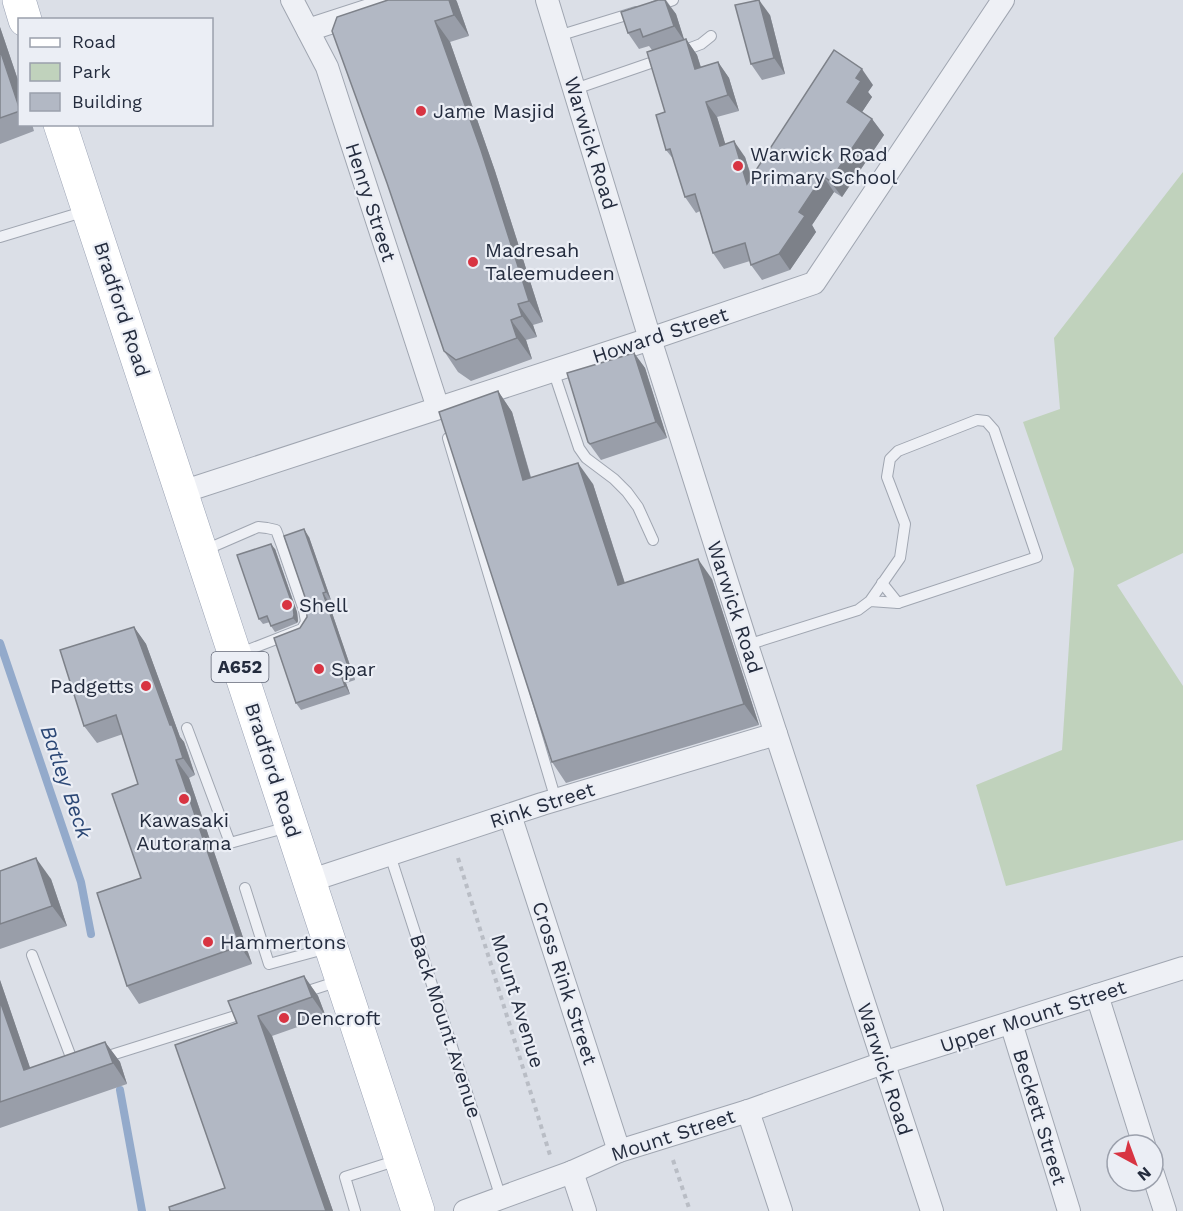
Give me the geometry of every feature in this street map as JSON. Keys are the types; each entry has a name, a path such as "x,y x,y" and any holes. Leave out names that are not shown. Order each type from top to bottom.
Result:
{"main road":[{"path":"19,0 25,18"},
{"name":"Bradford Road","path":"61,126 418,1211"}],"street":[{"name":"Henry Street","path":"292,0 327,67 440,413"},
{"path":"308,30 400,0"},
{"name":"Warwick Road","path":"548,0 650,339 747,645 932,1211"},
{"name":"Howard Street","path":"182,492 440,413 553,370 814,283 1003,0"},
{"name":"Rink Street","path":"309,881 556,800 776,734"},
{"name":"Cross Rink Street","path":"510,815 619,1150"},
{"name":"Upper Mount Street","path":"883,1063 1183,968"},
{"path":"1097,995 1140,1133"},
{"name":"Beckett Street","path":"1011,1023 1070,1211"},
{"name":"Mount Street","path":"465,1211 565,1174 619,1150 748,1110 883,1063"},
{"path":"748,1110 781,1211"},
{"path":"565,1174 585,1211"},
{"path":"1159,1193 1165,1211"}],"lane":[{"path":"558,36 673,0"},
{"path":"574,89 691,48 711,36"},
{"path":"0,237 89,210"},
{"path":"553,370 579,448 586,458 627,492 638,507 653,540"},
{"path":"747,645 858,610 870,601 900,558 906,524 887,477 890,459 898,451 977,420 986,422 994,430 1037,557 898,603 870,601"},
{"path":"445,430 556,800"},
{"path":"202,551 258,527 276,530 304,610 306,622 302,629 236,655"},
{"path":"882,583 898,603"},
{"path":"187,728 230,843 291,826"},
{"name":"Back Mount Avenue","path":"390,855 501,1198"},
{"path":"245,888 269,964 331,947"},
{"path":"32,955 75,1067 253,1010"},
{"path":"286,999 342,980"},
{"path":"355,1211 345,1177 401,1159"}],"path":[{"name":"Mount Avenue","path":"451,835 565,1174"},
{"path":"665,1136 690,1211"}],"green space":[{"path":"1183,172 1183,553 1117,585 1183,686 1183,840 1006,886 976,785 1062,750 1074,569 1023,422 1060,409 1054,338"}],"building":[{"path":"388,0 449,0 454,15 435,21 481,150 529,301 518,304 522,316 511,320 517,338 456,360 444,351 332,31 337,17"},
{"path":"658,0 665,0 674,26 643,37 640,29 628,33 621,12"},
{"path":"759,0 774,58 751,64 735,5"},
{"path":"686,39 695,69 718,62 728,95 706,102 720,146 734,141 747,184 834,50 862,69 856,78 861,81 847,102 872,119 830,181 823,176 799,212 805,216 779,254 751,265 745,243 713,253 695,194 685,197 670,149 666,150 656,115 665,112 647,52"},
{"path":"0,50 18,105 18,112 0,118"},
{"path":"634,353 656,422 590,444 567,373"},
{"path":"498,391 523,480 578,463 618,585 698,559 744,704 552,762 439,412"},
{"path":"304,529 350,672 341,675 345,686 296,703 274,638 300,628 307,617 306,600 284,536"},
{"path":"271,544 293,606 294,615 293,618 271,626 267,616 259,619 237,555"},
{"path":"134,627 176,736 183,758 176,760 240,946 127,986 97,893 141,878 112,794 138,784 116,715 84,726 60,650"},
{"path":"36,858 52,906 0,924 0,871"},
{"path":"304,976 312,997 258,1016 326,1211 170,1211 169,1207 225,1188 175,1045 237,1023 228,1001"},
{"path":"0,1001 24,1070 105,1042 113,1063 0,1102"}],"waterway":[{"name":"Batley Beck","path":"0,643 81,882 91,934"},
{"name":"Batley Beck","path":"120,1090 142,1211"}],"place":[{"name":"Jame Masjid","path":"421,111"},
{"name":"Warwick Road Primary School","path":"738,166"},
{"name":"Madresah Taleemudeen","path":"473,262"},
{"name":"Shell","path":"287,605"},
{"name":"Spar","path":"319,669"},
{"name":"Padgetts","path":"146,686"},
{"name":"Kawasaki Autorama","path":"184,799"},
{"name":"Hammertons","path":"208,942"},
{"name":"Dencroft","path":"284,1018"}]}
